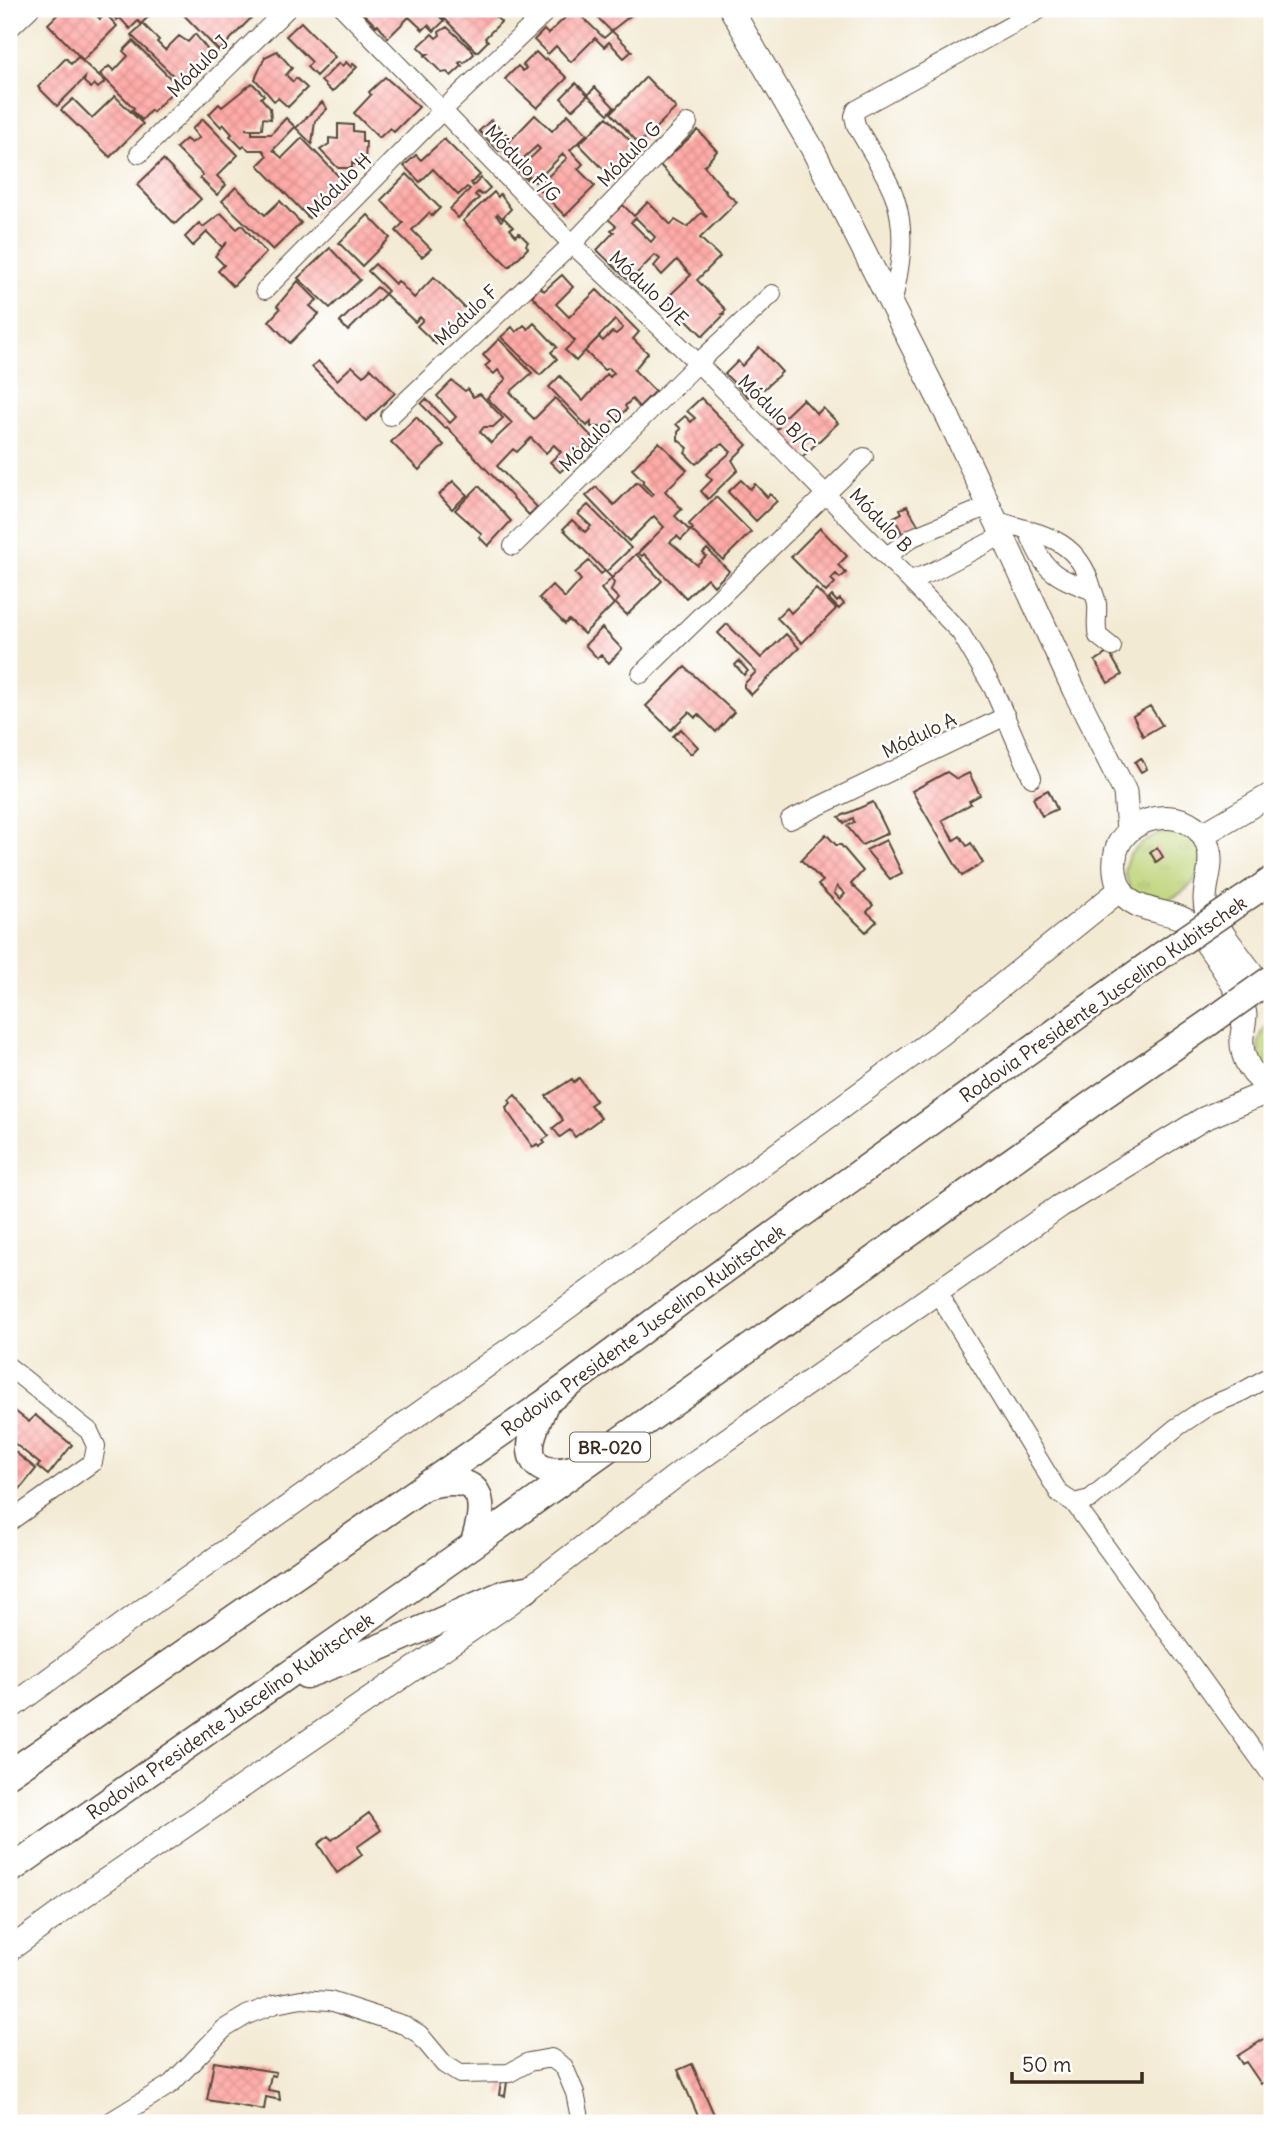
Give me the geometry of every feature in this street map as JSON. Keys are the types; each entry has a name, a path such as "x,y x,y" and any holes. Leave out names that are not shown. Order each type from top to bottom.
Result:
{"highway":[{"name":"Rodovia Presidente Juscelino Kubitschek","path":"9,1774 546,1402 1162,955 1272,880"},
{"name":"Rodovia Presidente Juscelino Kubitschek","path":"9,1871 1272,978"},
{"path":"546,1402 532,1437 531,1447 537,1464 546,1471 555,1472 584,1466"},
{"path":"421,1488 447,1481 463,1482 475,1489 481,1501 481,1513 473,1545"},
{"path":"271,1688 376,1649 505,1593 527,1589"}],"main road":[{"path":"731,9 812,148 949,419 1074,690 1125,792 1128,831"},
{"path":"1125,792 1156,817"},
{"path":"1202,835 1272,794"},
{"path":"9,1950 97,1886 507,1605 681,1472 1060,1206 1203,1119 1272,1089 1253,1074 1246,1062 1242,1036 1247,1016 1240,998 1194,926 1178,917 1142,908 1130,900 1121,889 1115,874 1119,844 1128,831 1141,821 1156,817 1173,817 1189,823 1202,835 1209,849 1211,873 1205,897 1207,914 1261,985 1272,990"},
{"path":"9,1709 154,1602 520,1342 940,1035 1121,889"}],"street":[{"path":"9,29 30,9"},
{"name":"Módulo J","path":"139,154 287,9"},
{"name":"Módulo F/G","path":"344,9 572,244"},
{"name":"Módulo H","path":"265,290 443,110 549,9"},
{"path":"891,305 901,262 901,229 895,197 856,125 853,116 856,110 1041,9"},
{"name":"Módulo G","path":"572,244 688,123"},
{"name":"Módulo D/E","path":"572,244 698,363"},
{"name":"Módulo F","path":"390,416 572,244"},
{"name":"Módulo D","path":"513,546 698,363 772,294"},
{"name":"Módulo B/C","path":"698,363 826,493"},
{"path":"826,493 864,457"},
{"name":"Módulo B","path":"641,674 826,493 960,632 1006,716"},
{"path":"911,580 932,572 996,521"},
{"path":"887,556 913,537 996,521 1064,544 1078,557 1089,575 1097,604 1098,636 1112,647"},
{"path":"1028,530 1040,561 1055,574 1093,591"},
{"path":"1006,716 1032,778"},
{"name":"Módulo A","path":"790,820 1006,716"},
{"path":"937,1292 1059,1493 1073,1503 1272,1776"},
{"path":"9,1367 89,1431 96,1446 93,1462 9,1522"},
{"path":"1073,1503 1090,1499 1207,1407 1245,1391 1272,1375"},
{"path":"108,2123 171,2084 224,2029 247,2015 275,2004 303,1999 330,2001 404,2025 419,2034 444,2064 460,2074 509,2073 529,2062 551,2058 564,2067 575,2093 582,2123"}],"green space":[{"path":"1164,832 1183,832 1197,841 1201,863 1199,871 1190,886 1176,896 1159,901 1143,899 1131,892 1125,872 1126,863 1139,846"},
{"path":"1272,1021 1272,1077 1262,1063 1258,1049 1261,1035"}],"building":[{"path":"63,9 91,9 100,19 106,14 117,26 83,60 48,24"},
{"path":"148,9 152,13 141,24 138,21 130,29 120,18 117,20 108,11"},
{"path":"178,9 250,9 255,14 219,51"},
{"path":"359,9 432,9 444,21 434,31 428,25 423,30 409,17 388,38 378,25"},
{"path":"447,9 488,9 501,22 485,38 488,41 477,52 441,15"},
{"path":"574,9 604,38 612,31 632,51 624,58 609,42 604,47 595,38 571,62 556,46 548,54 534,40 544,30 548,34"},
{"path":"589,9 639,9 611,31"},
{"path":"301,22 335,57 316,76 307,67 312,62 286,36"},
{"path":"143,24 165,50 179,36 188,42 195,34 211,54 193,76 190,73 180,82 131,35"},
{"path":"447,27 474,54 464,63 459,63 462,66 451,76 447,72 442,73 425,56 428,54 418,47 432,34 436,38 440,35 439,32"},
{"path":"133,41 178,86 142,120 132,110 134,108 100,74 109,66 114,71 128,56 123,51"},
{"path":"277,51 292,68 286,75 293,82 296,78 307,88 288,107 278,98 274,101 255,79 265,57"},
{"path":"536,52 567,78 537,108 505,79 518,66 523,71 526,68 523,65"},
{"path":"78,57 105,82 98,88 94,84 91,88 84,82 85,78 57,106 38,87 66,58 71,64"},
{"path":"346,62 351,67 353,64 357,67 332,92 321,81 339,63 342,66"},
{"path":"385,77 419,107 394,132 390,128 379,138 354,113 371,95 369,92"},
{"path":"646,77 676,108 639,144 611,113"},
{"path":"252,83 264,95 261,98 270,108 271,119 263,118 262,129 245,129 252,130 252,134 271,134 286,118 295,127 273,150 282,158 302,138 345,183 309,218 258,165 267,156 263,150 249,150 244,146 242,148 230,136 232,134 225,126 223,124 221,127 209,114 219,104 222,107"},
{"path":"576,83 588,95 572,110 561,98"},
{"path":"595,87 614,107 608,114 588,95"},
{"path":"115,96 143,124 110,157 61,110 73,99 92,118"},
{"path":"322,102 327,109 315,121 312,144 296,128"},
{"path":"568,114 587,134 570,150 583,164 578,169 595,186 565,216 537,187 567,158 563,154 535,182 529,176 526,179 509,161 511,159 479,131 491,120 508,136 506,139 509,142 535,115 552,131","holes":["537,146 540,149 521,167 517,164"]},
{"path":"607,117 642,153 614,180 579,144"},
{"path":"203,119 238,155 217,176 226,185 217,195 200,178 203,175 176,148 186,139 191,143 199,138 192,129"},
{"path":"338,124 353,125 353,131 362,132 362,142 366,142 365,160 357,160 356,165 352,163 352,168 338,168 320,150 329,144 329,138 338,139"},
{"path":"698,130 717,151 704,166 737,202 700,238 720,257 697,280 726,310 703,336 666,299 691,275 677,260 662,275 654,266 660,259 655,255 629,281 597,250 614,232 611,230 616,226 608,219 623,205 634,216 648,202 671,225 675,220 687,227 701,213 707,216 660,165","holes":["636,218 655,237 651,242 631,222"]},
{"path":"444,139 480,175 471,183 473,186 481,178 490,188 482,195 478,192 475,195 479,198 458,218 450,209 470,189 467,187 458,195 433,169 420,182 404,166 416,155 421,160"},
{"path":"163,160 201,199 175,224 137,185"},
{"path":"407,174 440,208 432,216 429,213 412,230 431,249 422,257 396,231 403,223 381,200"},
{"path":"236,187 265,215 280,201 301,223 273,250 222,201"},
{"path":"494,192 498,197 500,194 511,209 502,218 496,215 501,221 504,218 513,227 510,229 516,236 519,233 528,242 528,248 509,267 463,221"},
{"path":"221,213 237,229 242,225 266,253 233,286 218,271 224,265 215,256 227,242 222,247 207,232 193,246 185,237 199,223 203,227"},
{"path":"368,215 390,238 362,266 339,243"},
{"path":"330,248 360,280 330,308 298,278"},
{"path":"375,264 395,284 398,281 414,298 434,277 469,312 436,344 417,326 423,320 420,317 415,322 385,294 388,291 368,271"},
{"path":"562,275 573,287 556,304 569,317 597,290 639,332 633,339 648,353 634,370 655,391 639,407 632,399 625,406 627,409 606,427 591,427 591,422 587,426 549,387 560,376 583,401 607,374 610,377 614,373 609,368 604,370 585,351 576,361 565,350 575,341 532,296 540,287 544,291","holes":["615,320 623,328 616,334 612,332 603,341 599,337 585,351"]},
{"path":"298,281 317,300 310,306 319,314 290,343 269,321 280,309 277,306"},
{"path":"377,287 385,294 348,331 340,322"},
{"path":"534,323 557,347 551,352 557,359 540,375 501,337 512,327 516,332 524,325 528,329"},
{"path":"499,339 532,373 510,392 525,410 534,419 555,398 593,438 590,441 593,444 586,450 583,447 579,450 575,446 572,449 578,456 560,472 550,462 561,452 554,445 546,453 531,438 517,452 513,449 497,466 537,507 529,515 447,427 421,404 426,399 450,423 456,417 437,396 452,381 465,391 468,389 473,397 480,394 503,418 493,427 484,427 480,432 491,443 512,423 487,398 506,379 498,370 494,374 485,366 490,362 483,355"},
{"path":"759,347 782,372 764,389 759,385 748,397 725,374 738,361 742,366"},
{"path":"318,361 337,380 352,366 363,376 371,368 395,393 366,421 312,367"},
{"path":"701,398 747,445 732,460 738,470 708,499 701,491 712,480 706,474 731,452 723,444 696,464 685,453 688,448 678,440 678,432 681,429 676,424 685,416 691,422 695,418 687,411"},
{"path":"803,399 817,414 823,408 838,423 800,459 774,432 779,427 777,424"},
{"path":"416,417 444,445 419,470 391,442"},
{"path":"659,442 687,470 665,491 682,509 675,516 690,531 681,540 677,536 670,542 697,565 706,556 703,553 707,549 729,571 714,586 707,578 686,598 644,554 642,556 638,553 664,527 654,516 629,541 586,496 596,487 614,505 637,482 651,496 653,494 642,483 644,481 632,469"},
{"path":"741,480 750,489 755,484 767,497 770,494 777,501 756,521 728,492"},
{"path":"453,481 467,495 452,509 439,495"},
{"path":"479,486 511,521 488,546 479,537 482,534 455,510"},
{"path":"716,497 751,532 723,560 691,530 693,529 689,524"},
{"path":"588,505 631,548 606,572 563,529 572,520 585,532 591,526 578,514"},
{"path":"907,506 920,528 904,537 894,517 902,513 900,509"},
{"path":"820,528 847,556 838,565 846,573 840,578 836,574 831,579 835,583 826,592 791,557"},
{"path":"636,554 662,581 627,615 615,603 619,599 611,591 614,583 611,579 601,589 614,604 584,634 569,620 565,624 539,598 552,585 565,598 581,580 575,573 589,561 601,574 605,571 612,578"},
{"path":"816,589 836,609 802,643 777,618 787,608 791,613"},
{"path":"832,596 837,602 840,599 844,604 839,609 829,599"},
{"path":"727,624 761,658 786,634 799,648 751,695 744,684 756,672 718,633"},
{"path":"602,628 622,649 609,663 601,655 597,658 585,645"},
{"path":"1109,652 1122,675 1108,683 1095,661"},
{"path":"739,661 748,671 744,675 735,665"},
{"path":"685,667 734,712 716,732 698,714 695,718 689,712 671,730 646,706"},
{"path":"1150,706 1162,725 1143,736 1133,716"},
{"path":"681,729 698,747 691,754 673,736"},
{"path":"1141,758 1147,769 1141,772 1135,762"},
{"path":"947,772 957,779 969,773 980,795 969,801 971,804 942,820 954,840 960,836 967,846 971,843 983,863 962,876 912,791"},
{"path":"1048,790 1057,809 1042,816 1033,798"},
{"path":"873,802 888,833 862,845 847,826 854,822 853,818 844,823 839,817"},
{"path":"826,834 836,845 841,845 863,871 851,884 873,905 867,912 877,921 866,932 818,885 823,881 801,860","holes":["837,886 845,894 840,899 834,893"]},
{"path":"886,840 902,873 890,879 866,850"},
{"path":"1157,847 1163,857 1156,862 1150,852"},
{"path":"579,1078 596,1101 590,1105 601,1118 575,1137 570,1130 560,1137 553,1128 563,1120 546,1096 572,1079 574,1082"},
{"path":"515,1095 549,1136 539,1147 537,1144 533,1147 507,1111 506,1107 511,1103 509,1100"},
{"path":"11,1408 29,1422 35,1415 72,1445 48,1475 37,1466 40,1464 9,1439"},
{"path":"9,1447 36,1469 15,1495 10,1491 9,1493"},
{"path":"369,1813 381,1830 357,1847 362,1855 337,1873 318,1844 328,1836 332,1840"},
{"path":"1272,2034 1272,2077 1261,2084 1246,2062 1242,2064 1237,2056"},
{"path":"214,2062 276,2072 275,2076 271,2075 268,2090 279,2092 280,2100 266,2097 264,2110 207,2100"},
{"path":"692,2064 715,2117 701,2123 678,2070"},
{"path":"501,2081 507,2082 505,2096 499,2095"}]}
